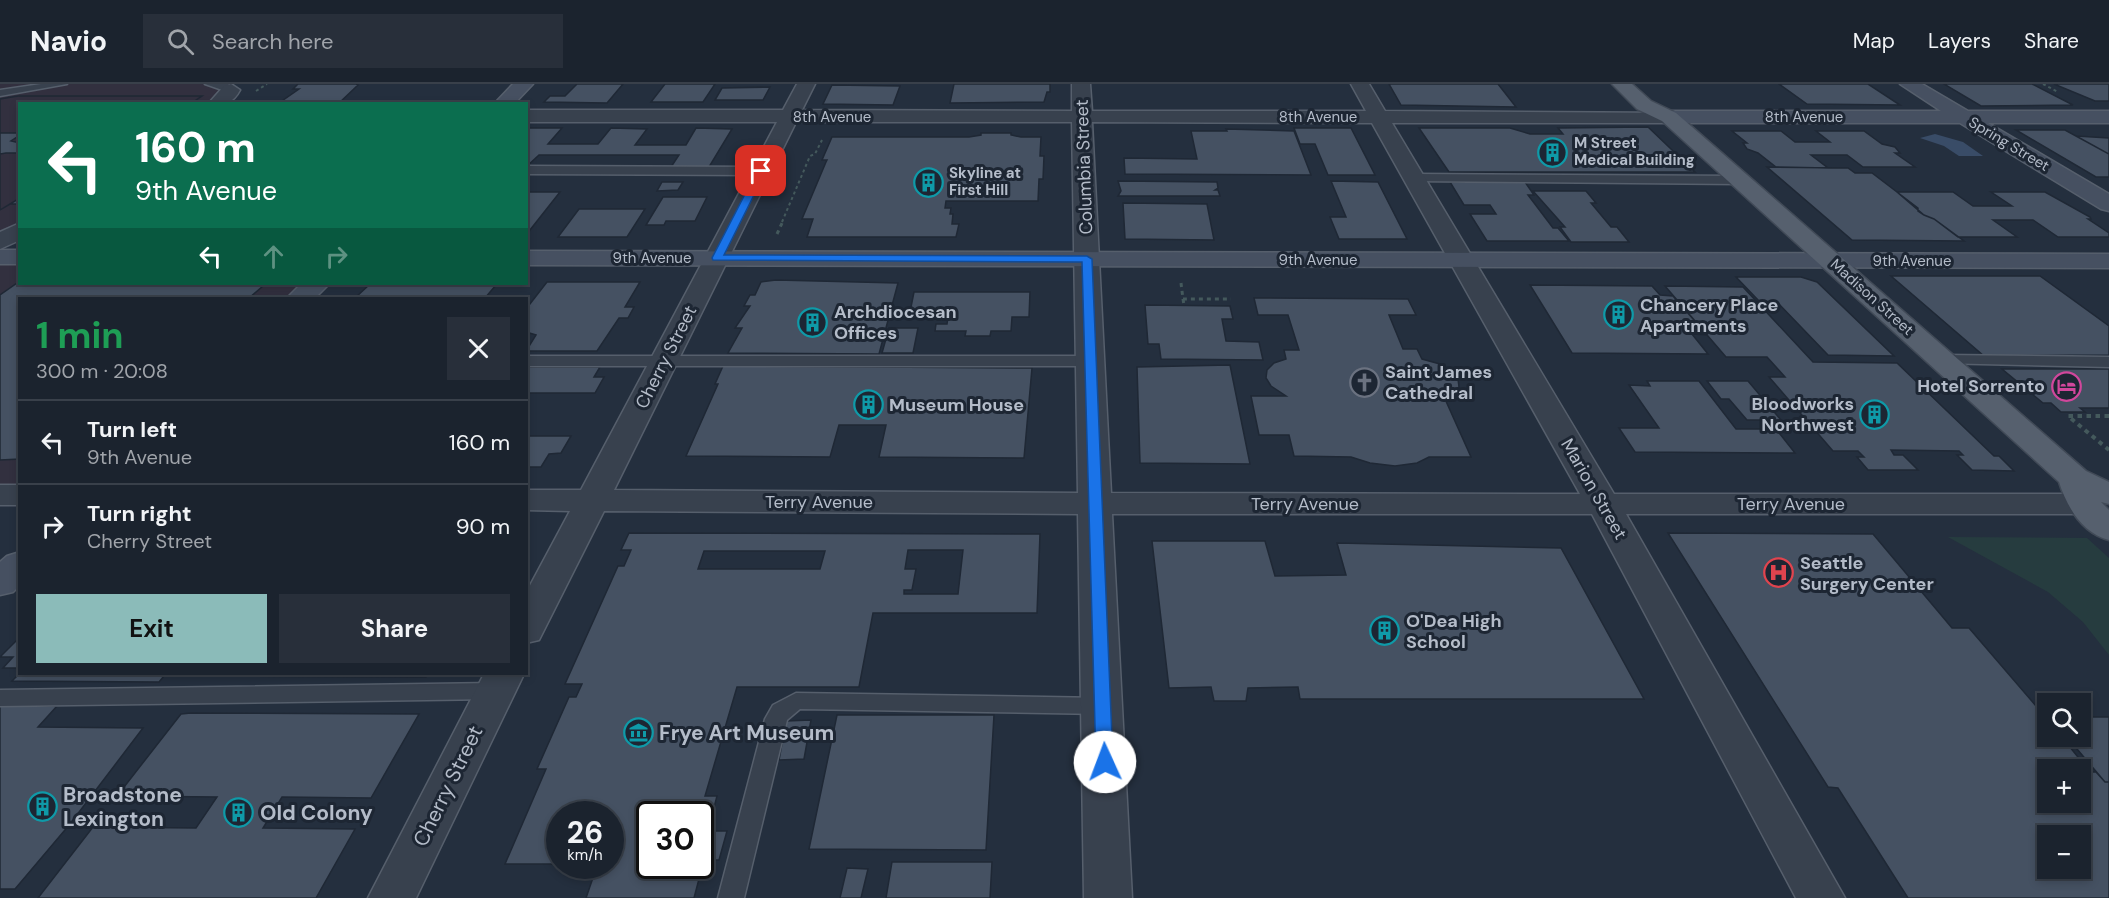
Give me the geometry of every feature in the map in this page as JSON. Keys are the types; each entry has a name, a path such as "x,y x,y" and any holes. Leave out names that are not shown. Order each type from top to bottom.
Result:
{"main road":[{"name":"Madison Street","path":"1621,84 1644,105 1669,117 2089,492 2109,529"},
{"name":"Madison Street","path":"1648,84 1671,105 1669,117"}],"street":[{"path":"505,102 524,84"},
{"name":"Cherry Street","path":"528,626 595,500 662,361 806,84"},
{"name":"Marion Street","path":"1360,84 1603,504 1821,898"},
{"name":"Spring Street","path":"1909,84 2109,204"},
{"path":"219,102 230,94 231,90"},
{"name":"8th Avenue","path":"528,116 789,117 1082,100 1380,117 2109,117"},
{"name":"Columbia Street","path":"1082,100 1108,898"},
{"path":"0,242 18,231"},
{"path":"0,256 18,257"},
{"name":"9th Avenue","path":"528,258 2109,261"},
{"path":"301,297 315,285"},
{"name":"Terry Avenue","path":"528,500 1096,504 1603,504 2089,492"},
{"path":"0,495 18,495"},
{"path":"0,583 18,566"},
{"name":"Cherry Street","path":"392,898 499,682"}],"lane":[{"path":"0,93 62,84"},
{"path":"210,84 223,85 231,90"},
{"path":"0,88 17,89"},
{"path":"528,170 761,171"},
{"path":"1416,178 1739,180"},
{"path":"1943,360 2109,362"},
{"path":"528,361 1091,362"},
{"path":"0,698 499,682"},
{"path":"731,898 776,720 788,704 796,701 1103,706"}],"path":[{"path":"262,88 267,84"},
{"path":"2043,84 2063,95"},
{"path":"774,240 810,156 815,154 824,135"},
{"path":"1182,291 1184,305"},
{"path":"1183,299 1231,299"},
{"path":"2109,416 2068,416 2109,450"}],"shaded area":[{"path":"0,84 223,85 217,102 18,102 18,231 0,242"},
{"path":"0,257 18,257 18,285 315,285 301,297 18,297 18,495 0,495"}],"green space":[{"path":"1948,537 2087,538 2109,558 2109,655 2083,622 2048,592"}],"water":[{"path":"1935,134 1963,142 1983,156 1959,156 1944,146 1920,138"}],"building":[{"path":"298,84 358,85 340,102 280,102 299,89 293,89"},
{"path":"577,84 623,84 607,103 544,102 550,96 565,96"},
{"path":"665,84 715,84 703,102 651,102"},
{"path":"954,84 1050,84 1050,92 1047,92 1044,102 950,103"},
{"path":"1389,84 1498,84 1516,107 1401,105"},
{"path":"1779,84 1868,84 1900,105 1807,104"},
{"path":"1944,84 2032,84 2073,105 1981,106"},
{"path":"2054,84 2109,84 2109,101 2095,101"},
{"path":"832,85 900,86 893,105 823,104"},
{"path":"770,87 763,100 715,100 722,88"},
{"path":"18,96 202,96 193,102 18,102 18,136 11,141 18,143 18,204 10,204 0,210 0,99"},
{"path":"18,96 202,96 193,102 18,102 18,133 0,133 0,99"},
{"name":"M Street Medical Building","path":"1648,127 1695,172 1449,172 1419,128 1510,128 1530,134 1563,134 1558,128"},
{"path":"528,128 562,128 548,144 598,144 611,128 647,129 635,145 686,145 696,128 732,129 709,167 671,167 679,155 539,155 528,165"},
{"path":"1294,128 1351,128 1375,175 1328,175 1315,144 1300,144"},
{"path":"1226,129 1294,131 1311,175 1125,174 1124,158 1197,159 1191,131 1227,131"},
{"path":"2016,130 2065,130 2109,154 2109,177 2096,177"},
{"path":"1732,131 1781,131 1795,142 1830,142 1816,131 1864,131 1882,144 1895,147 1900,153 1895,153 1915,167 1863,167 1847,155 1811,155 1828,168 1776,167 1758,153 1747,149 1743,143 1747,143"},
{"name":"Skyline at First Hill","path":"981,133 1011,133 1011,135 1021,137 1041,137 1040,156 1044,156 1043,179 1039,179 1038,201 946,201 945,208 951,208 950,214 953,214 952,224 959,224 956,237 807,237 813,219 802,219 827,160 822,160 832,137 969,137 981,135"},
{"path":"2076,136 2109,138 2109,154"},
{"path":"18,153 18,199 0,210 0,154"},
{"path":"1767,167 1848,168 1855,173 1872,173 1918,208 1918,211 1934,219 1964,241 1852,240"},
{"path":"1118,181 1217,182 1218,188 1215,190 1218,190 1220,196 1118,196 1121,191"},
{"path":"1331,181 1378,182 1407,239 1339,239 1330,217 1346,217"},
{"path":"662,182 683,182 678,190 657,191"},
{"path":"1450,182 1525,182 1534,195 1528,195 1553,228 1558,228 1569,241 1487,241 1470,214 1496,214 1490,205 1464,205"},
{"path":"1533,191 1586,191 1596,203 1591,203 1611,227 1617,227 1629,242 1571,242 1560,227 1565,227"},
{"path":"528,192 560,192 528,232"},
{"path":"1897,192 1953,192 1973,206 2012,206 1991,192 2045,192 2090,217 2091,219 2088,219 2109,233 2109,237 2058,237 2033,220 1993,220 2017,237 1958,237 1934,219 1924,215"},
{"path":"663,197 707,197 695,221 666,221 664,225 646,225"},
{"path":"1123,203 1207,204 1214,240 1125,239"},
{"path":"579,209 645,209 627,237 558,237"},
{"path":"1891,276 2040,276 2109,326 2109,355 1984,356"},
{"path":"1736,277 1801,277 1817,282 1894,356 1828,355 1777,302 1759,301"},
{"name":"Archdiocesan Offices","path":"776,280 898,283 879,354 728,353 742,328 735,328 750,306 744,306 750,295 755,295 761,282"},
{"path":"18,282 18,285 263,286 250,297 18,297 18,459 0,460 0,295"},
{"path":"547,282 640,282 625,307 634,307 628,318 619,318 597,351 528,351 536,335 528,333 528,306"},
{"path":"369,285 496,285 486,297 356,297"},
{"name":"Chancery Place Apartments","path":"1530,285 1652,286 1660,295 1673,296 1707,335 1692,334 1708,354 1572,353"},
{"name":"Bloodworks Northwest","path":"1665,286 1743,287 1813,362 1897,363 1994,456 1999,456 2014,471 1972,470 1957,455 1963,455 1959,451 1891,450 1894,455 1903,455 1918,470 1868,470 1857,457 1864,457 1858,451 1833,451 1769,377 1785,377 1767,357 1726,357"},
{"path":"914,292 1030,292 1029,317 1012,317 1011,331 991,331 990,336 965,336 966,331 935,331 936,324 947,324 948,317 909,317"},
{"name":"Saint James Cathedral","path":"1254,298 1408,299 1416,315 1389,315 1403,349 1417,349 1422,359 1440,364 1458,379 1459,387 1445,399 1471,457 1429,457 1417,463 1395,466 1370,463 1351,457 1294,456 1289,435 1259,435 1251,396 1286,396 1271,386 1266,378 1267,370 1274,363 1286,359 1284,350 1299,350 1288,315 1258,315"},
{"path":"1145,305 1230,306 1233,319 1222,319 1226,341 1259,342 1263,360 1161,359 1159,344 1148,344"},
{"path":"889,328 918,328 913,353 882,353"},
{"path":"1230,365 1250,464 1140,463 1137,367"},
{"name":"Museum House","path":"723,366 1032,368 1024,458 879,457 886,425 839,425 830,457 686,456 718,384 715,384"},
{"path":"528,367 600,367 594,377 604,377 595,393 528,393"},
{"name":"Hotel Sorrento","path":"2002,369 2109,369 2109,408 2080,408 2085,412 2061,412 2051,403 2043,403"},
{"path":"1647,381 1699,381 1736,429 1776,429 1795,453 1635,452 1619,428 1659,428 1629,385 1650,386"},
{"path":"1707,381 1748,381 1781,420 1747,420 1729,399 1721,399"},
{"path":"528,436 571,436 561,453 549,454 541,467 528,467"},
{"name":"Frye Art Museum","path":"629,533 1040,534 1037,613 873,613 859,687 737,687 705,796 717,796 714,808 714,801 636,801 636,879 699,879 694,898 586,898 593,879 624,879 624,801 546,801 546,864 505,864 546,769 537,769 569,697 576,697 582,684 565,684 618,566 624,566 631,550 621,550","holes":["908,550 963,550 958,594 904,594 904,590 912,590 916,569 905,569","704,551 825,551 820,569 698,569"]},
{"path":"1668,533 1873,534 1952,628 1969,628 2037,707 2037,747 2070,747 2080,759 2037,759 2037,813 2091,813 2091,772 2096,772 2105,782 2109,782 2109,898 1908,898 1838,788 1828,787"},
{"name":"O'Dea High School","path":"1152,541 1265,541 1275,576 1346,575 1337,543 1561,548 1644,699 1300,699 1298,687 1248,688 1246,701 1214,701 1211,687 1169,688"},
{"path":"18,639 18,668 3,668 13,657 0,657"},
{"path":"18,675 427,675 426,677 164,676 159,682 12,681"},
{"name":"Broadstone Lexington","path":"0,706 57,706 38,727 143,728 70,824 15,889 0,889"},
{"name":"Old Colony","path":"181,714 419,714 371,798 282,797 263,828 355,829 316,898 38,898 93,827 196,828 217,797 117,796"},
{"path":"837,715 994,715 986,850 809,849"},
{"path":"2091,717 2109,717 2109,782 2105,782 2091,765 2091,759 2086,759 2075,747 2091,747"},
{"path":"811,720 804,759 779,760 786,721"},
{"name":"Frye Art Museum","path":"714,831 727,831 719,860 714,860"},
{"path":"892,862 992,862 990,898 886,898"},
{"path":"847,868 868,869 861,898 840,898"}],"place":[{"name":"M Street Medical Building","path":"1553,152"},
{"name":"Skyline at First Hill","path":"928,182"},
{"name":"Chancery Place Apartments","path":"1619,315"},
{"name":"Archdiocesan Offices","path":"813,322"},
{"name":"Saint James Cathedral","path":"1364,382"},
{"name":"Hotel Sorrento","path":"2066,386"},
{"name":"Museum House","path":"868,405"},
{"name":"Bloodworks Northwest","path":"1875,414"},
{"name":"Seattle Surgery Center","path":"1779,573"},
{"name":"O'Dea High School","path":"1385,631"},
{"name":"Frye Art Museum","path":"638,733"},
{"name":"Broadstone Lexington","path":"42,807"},
{"name":"Old Colony","path":"239,813"}],"route":[{"path":"761,171 717,258 1087,259 1105,762"}]}
